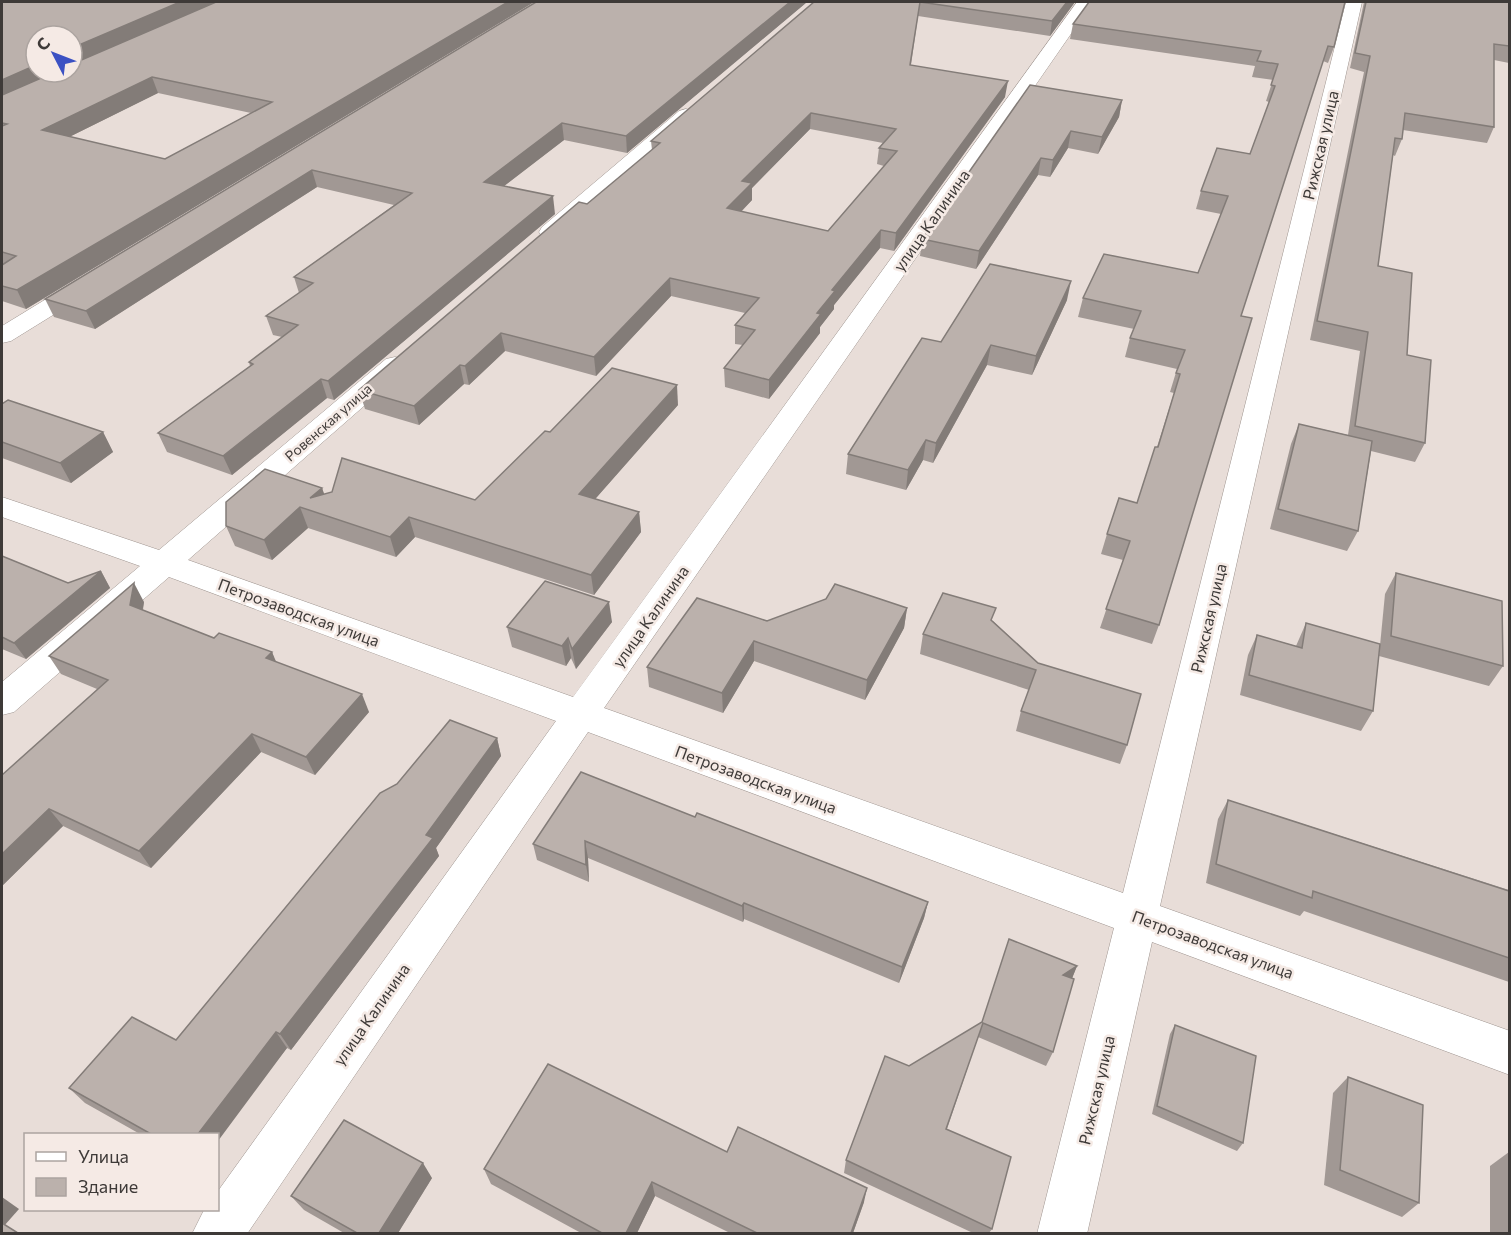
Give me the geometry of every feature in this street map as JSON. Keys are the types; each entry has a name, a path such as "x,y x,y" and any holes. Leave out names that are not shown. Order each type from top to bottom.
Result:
{"street":[{"name":"улица Калинина","path":"217,1233 580,715 1085,2"},
{"name":"Рижская улица","path":"1062,1233 1354,2"},
{"path":"528,251 700,103"},
{"path":"2,336 103,274"},
{"name":"Ровенская улица","path":"2,702 410,352"},
{"name":"Петрозаводская улица","path":"2,507 164,563 1509,1053"}],"building":[{"path":"2,2 180,2 84,43 84,24 24,24 24,70 2,80"},
{"path":"216,2 508,2 17,290 2,286 2,265 16,256 2,252 2,126 7,124 2,123 2,95 27,84 84,84 84,59","holes":["152,77 272,102 165,159 42,130"]},
{"path":"536,2 790,2 626,136 562,123 484,182 553,196 328,381 321,379 223,456 158,433 253,364 249,362 298,325 266,316 313,283 294,277 412,193 312,170 86,311 45,299"},
{"path":"814,2 920,2 910,65 1008,81 896,233 881,230 832,290 835,291 817,313 821,314 769,380 724,368 755,330 735,325 759,298 670,278 594,357 501,333 465,366 460,365 414,406 359,390 579,202 587,204 660,143 651,141","holes":["811,113 896,129 879,148 897,151 828,231 727,208 752,183 742,181"]},
{"path":"920,2 1067,2 1052,21"},
{"path":"1089,2 1345,2 1334,47 1328,46 1241,316 1252,318 1159,625 1106,609 1130,541 1107,534 1119,498 1137,503 1155,447 1158,447 1180,374 1176,373 1185,350 1130,338 1141,311 1083,298 1104,254 1198,273 1228,196 1201,191 1217,148 1250,154 1275,86 1271,85 1278,64 1257,61 1261,51 1073,24"},
{"path":"1366,2 1509,2 1509,46 1494,44 1494,127 1405,113 1402,139 1395,138 1378,266 1412,273 1407,355 1431,360 1425,443 1355,426 1368,332 1317,321 1370,56 1355,53"},
{"path":"1030,85 1122,100 1102,137 1071,131 1053,160 1041,158 979,251 922,239"},
{"path":"990,264 1071,281 1036,356 991,345 936,443 926,440 908,470 848,454 922,338 941,342"},
{"path":"612,368 677,385 579,494 639,512 591,575 409,517 390,537 300,507 264,540 226,526 226,502 265,469 322,488 310,498 332,492 342,458 475,500 545,431 550,432"},
{"path":"8,400 103,432 60,463 2,442 2,404"},
{"path":"1299,424 1372,441 1358,531 1278,509"},
{"path":"2,556 68,583 101,571 14,643 2,637"},
{"path":"1396,573 1502,601 1503,666 1391,636"},
{"path":"545,581 609,602 572,649 568,638 562,646 507,627"},
{"path":"134,583 130,605 214,638 219,633 272,652 266,658 362,694 306,757 252,734 139,851 49,809 2,854 2,775 108,680 49,656"},
{"path":"835,584 907,608 867,680 754,641 722,693 647,667 697,598 767,621 826,599"},
{"path":"943,593 996,608 991,620 1038,663 1141,694 1127,745 1021,711 1036,670 923,634"},
{"path":"1306,623 1380,644 1373,711 1249,675 1257,635 1302,648"},
{"path":"450,720 497,738 426,835 433,838 280,1034 276,1032 199,1133 149,1133 69,1088 132,1017 176,1040 380,793 397,784"},
{"path":"581,772 695,817 697,813 928,902 902,967 744,903 742,906 585,841 586,865 533,844"},
{"path":"1228,800 1509,891 1509,958 1313,891 1312,898 1216,864"},
{"path":"1009,939 1077,966 1063,975 1074,979 1053,1052 983,1023 946,1129 1011,1157 992,1229 846,1160 885,1056 909,1066 982,1022"},
{"path":"1175,1025 1256,1056 1243,1143 1157,1106"},
{"path":"548,1064 727,1152 738,1127 867,1188 851,1233 757,1233 652,1182 626,1233 602,1233 484,1169"},
{"path":"1348,1077 1423,1105 1419,1203 1340,1170"},
{"path":"344,1120 423,1163 379,1233 357,1233 291,1196"},
{"path":"2,1223 18,1233 2,1233"}]}
